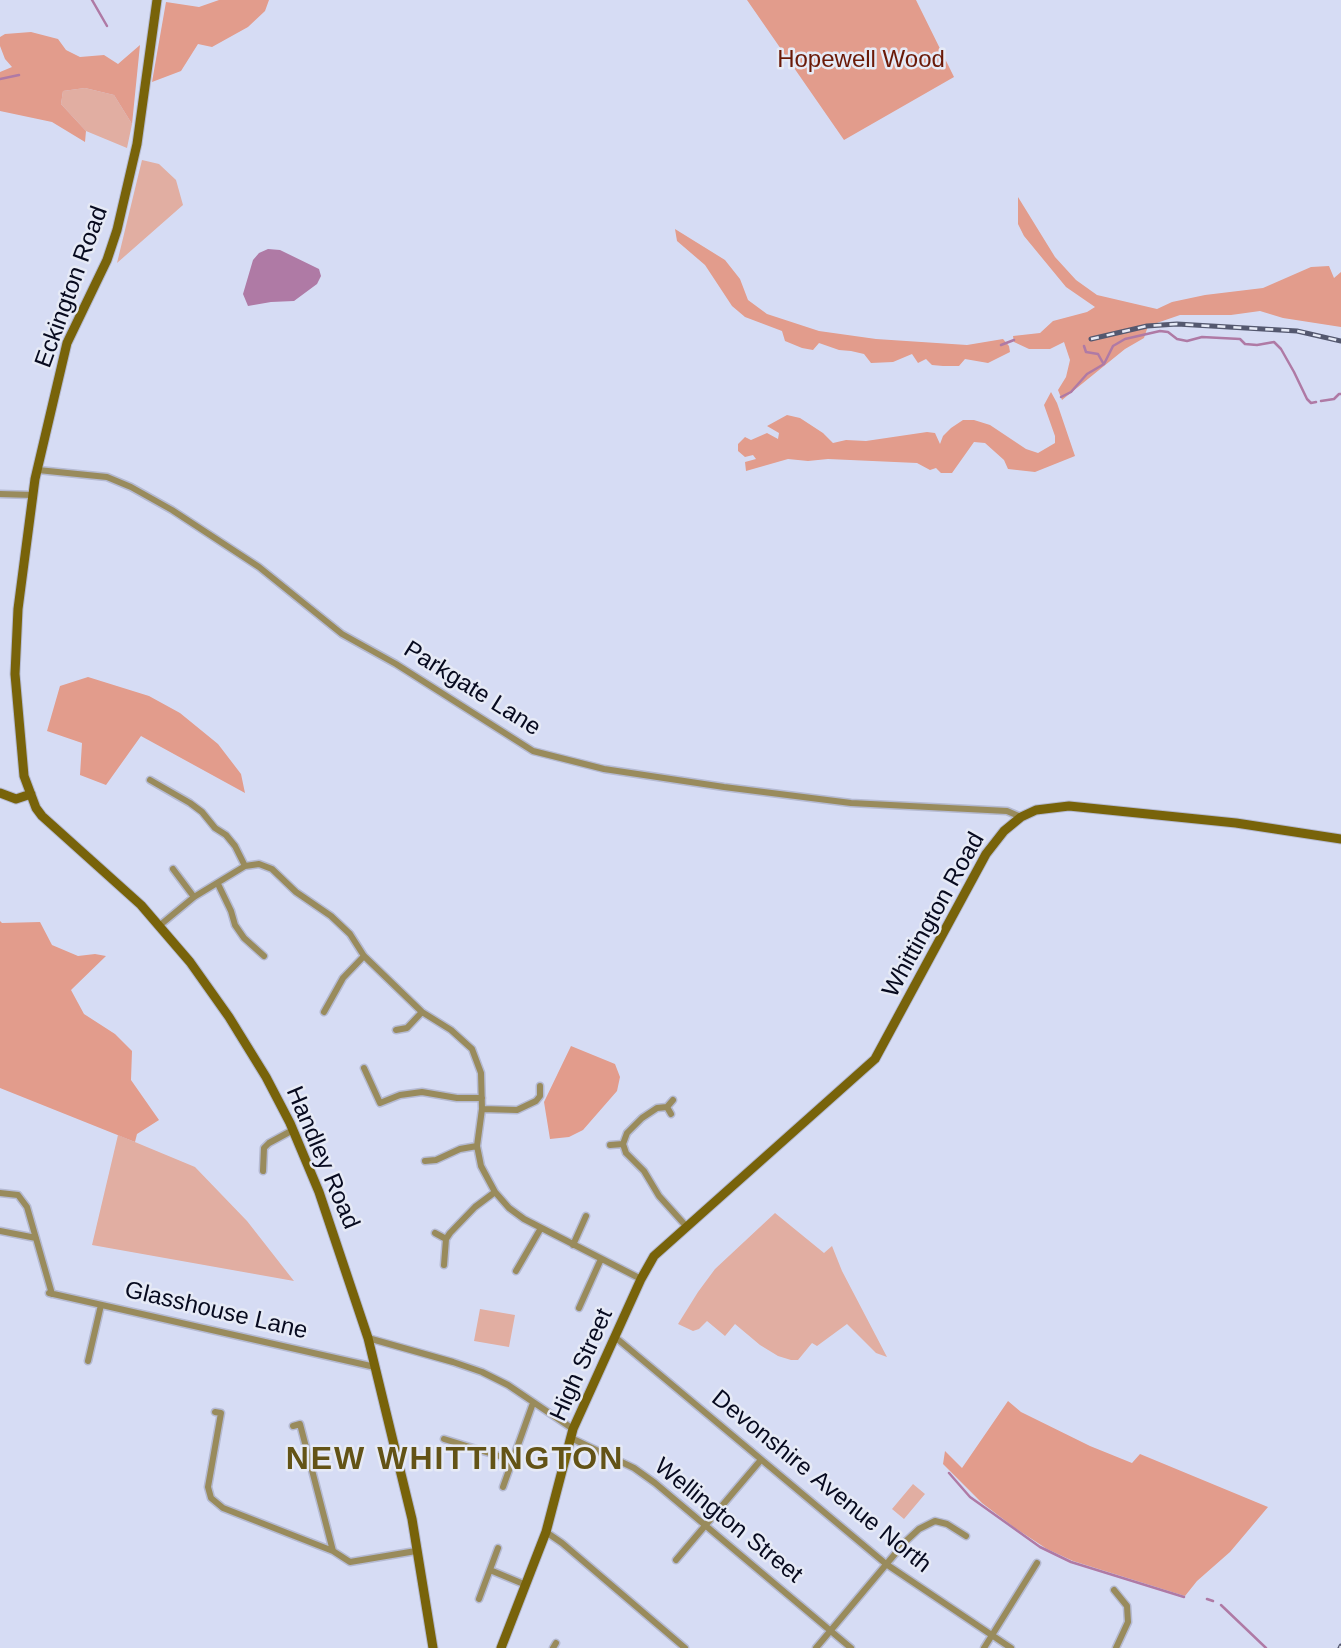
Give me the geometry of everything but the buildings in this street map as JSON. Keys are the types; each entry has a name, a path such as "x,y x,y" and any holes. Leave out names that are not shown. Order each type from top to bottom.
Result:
{"main road":[{"name":"Eckington Road","path":"31,794 24,776 15,674 18,609 33,495 67,343 107,260 117,230 137,144 157,0"},
{"path":"0,793 16,799 31,794"},
{"name":"Handley Road","path":"31,794 36,808 51,826 96,863 159,926 190,962 229,1017 266,1077 293,1130 349,1275 368,1338 412,1519 433,1648"},
{"name":"Whittington Road","path":"714,1202 875,1059 986,854 1004,831 1021,817 1052,807 1069,806 1236,823 1341,839"},
{"name":"High Street","path":"501,1648 546,1532 572,1433 641,1279 654,1256 714,1202"}],"street":[{"name":"Parkgate Lane","path":"38,470 107,477 172,510 259,567 342,634 396,664 533,751 604,769 724,788 851,803 1007,811 1021,817"},
{"path":"0,494 33,495"},
{"path":"150,780 202,812 235,846 245,866"},
{"path":"159,926 194,897 245,866 259,864 272,869 296,892 331,916 350,934 364,956 422,1012 450,1030 472,1049 481,1073 482,1110 477,1146 481,1166 495,1192 509,1208 541,1228 641,1279"},
{"path":"173,869 194,897"},
{"path":"218,884 235,925 244,938 264,956"},
{"path":"324,1012 343,978 364,956"},
{"path":"396,1030 407,1028 422,1012"},
{"path":"364,1069 380,1103 400,1095 422,1092 457,1098 482,1098"},
{"path":"482,1110 517,1110 536,1101 540,1096 540,1086"},
{"path":"673,1100 667,1107 657,1108 642,1118 627,1133 623,1144 626,1153 644,1171 659,1196 686,1226"},
{"path":"667,1107 671,1114"},
{"path":"263,1171 264,1149 269,1143 293,1130"},
{"path":"610,1145 623,1144"},
{"path":"425,1161 477,1146"},
{"path":"444,1265 446,1239 475,1207 495,1192"},
{"path":"0,1194 18,1195 23,1200 36,1238 0,1231"},
{"path":"573,1245 586,1216"},
{"path":"516,1271 541,1228"},
{"path":"435,1233 446,1239"},
{"name":"Glasshouse Lane","path":"36,1238 50,1294 375,1367"},
{"path":"579,1308 601,1259"},
{"path":"88,1361 101,1305"},
{"name":"Devonshire Avenue North","path":"615,1337 886,1564 1011,1648"},
{"name":"Wellington Street","path":"368,1338 453,1362 508,1385 572,1433 634,1468 851,1648"},
{"path":"503,1487 533,1403"},
{"path":"215,1412 221,1413 208,1487 211,1498 223,1508 333,1551 350,1562 416,1551"},
{"path":"293,1426 300,1424 333,1551"},
{"path":"444,1439 512,1460"},
{"path":"676,1560 760,1461"},
{"path":"816,1648 919,1529 935,1521 947,1524 966,1536"},
{"path":"546,1532 685,1648"},
{"path":"479,1599 498,1548"},
{"path":"984,1648 1037,1563"},
{"path":"490,1570 526,1585"},
{"path":"1114,1590 1127,1606 1128,1622 1116,1648"}],"shaded area":[{"path":"85,88 114,95 132,124 127,148 86,131 61,104 63,91"},
{"path":"142,160 159,164 176,180 183,205 117,263"},
{"path":"268,249 280,250 319,269 321,276 317,284 294,301 248,306 243,294 253,260"},
{"path":"118,1135 195,1167 247,1221 294,1281 92,1245"},
{"path":"775,1213 824,1253 832,1246 842,1271 887,1357 876,1353 847,1324 817,1346 812,1343 798,1360 791,1360 760,1345 735,1324 725,1336 707,1321 693,1331 678,1324 715,1269"},
{"path":"480,1309 515,1315 509,1347 474,1341"},
{"path":"913,1484 925,1494 904,1519 892,1509"}],"green space":[{"path":"219,0 269,0 265,11 248,27 212,47 198,44 181,71 152,82 166,2 199,7"},
{"name":"Hopewell Wood","path":"747,0 916,0 954,77 844,140"},
{"path":"31,32 58,39 66,50 80,57 104,55 118,64 140,45 132,124 114,95 85,88 63,91 61,104 86,131 85,142 52,122 0,111 0,72 12,67 5,59 0,37 5,34"},
{"path":"1018,197 1055,257 1076,280 1097,295 1157,309 1172,302 1205,295 1263,288 1311,267 1329,266 1334,278 1341,272 1341,327 1283,318 1260,311 1231,315 1180,315 1148,326 1144,338 1125,349 1062,400 1058,390 1066,377 1070,360 1064,342 1050,349 1029,349 1014,342 1013,336 1040,333 1053,321 1087,312 1095,307 1066,287 1024,236 1018,224"},
{"path":"675,229 725,260 740,279 748,300 767,314 819,331 876,339 967,345 1003,339 1010,352 988,363 965,359 959,366 943,366 932,365 926,359 918,363 912,354 893,362 871,363 864,354 819,343 813,350 802,348 785,341 782,331 745,317 732,306 705,265 677,241"},
{"path":"1051,392 1075,456 1035,472 1008,469 1004,460 985,443 974,442 952,473 941,473 936,468 930,470 917,463 828,459 788,459 746,471 745,462 756,459 753,455 745,457 738,451 738,444 745,437 751,440 767,433 778,439 779,433 767,426 787,415 800,418 833,443 927,432 935,433 940,444 951,428 963,420 974,420 990,425 1026,449 1038,453 1055,443 1044,405"},
{"path":"88,677 149,696 180,713 218,744 241,774 245,793 141,736 106,785 80,775 82,743 47,731 60,686"},
{"path":"0,921 40,922 52,945 78,956 106,956 71,990 84,1014 115,1034 132,1051 131,1080 159,1120 137,1134 135,1142 0,1088"},
{"path":"571,1046 615,1064 620,1077 617,1091 583,1130 569,1137 550,1139 544,1102"},
{"path":"1008,1401 1021,1412 1090,1446 1132,1463 1140,1454 1268,1507 1230,1552 1197,1581 1185,1596 1073,1561 1047,1549 1015,1528 982,1503 943,1464 945,1451 962,1468"}],"waterway":[{"path":"92,0 107,26"},
{"path":"0,79 19,75"},
{"path":"1061,397 1071,392 1087,374 1104,364 1113,346 1125,339 1160,331 1187,341 1202,337 1240,339 1245,344 1257,345 1274,342 1281,349 1307,399 1311,403 1316,402"},
{"path":"1001,345 1014,340"},
{"path":"1084,346 1086,352 1098,354 1103,363"},
{"path":"1321,401 1334,399 1341,394"},
{"path":"949,1473 970,1497 1040,1547 1071,1562 1184,1597"},
{"path":"1207,1599 1213,1601"},
{"path":"1221,1605 1266,1648"}],"railway":[{"path":"1091,339 1147,326 1177,324 1297,331 1341,341"}],"district":[{"name":"NEW WHITTINGTON","path":"455,1460"}]}
